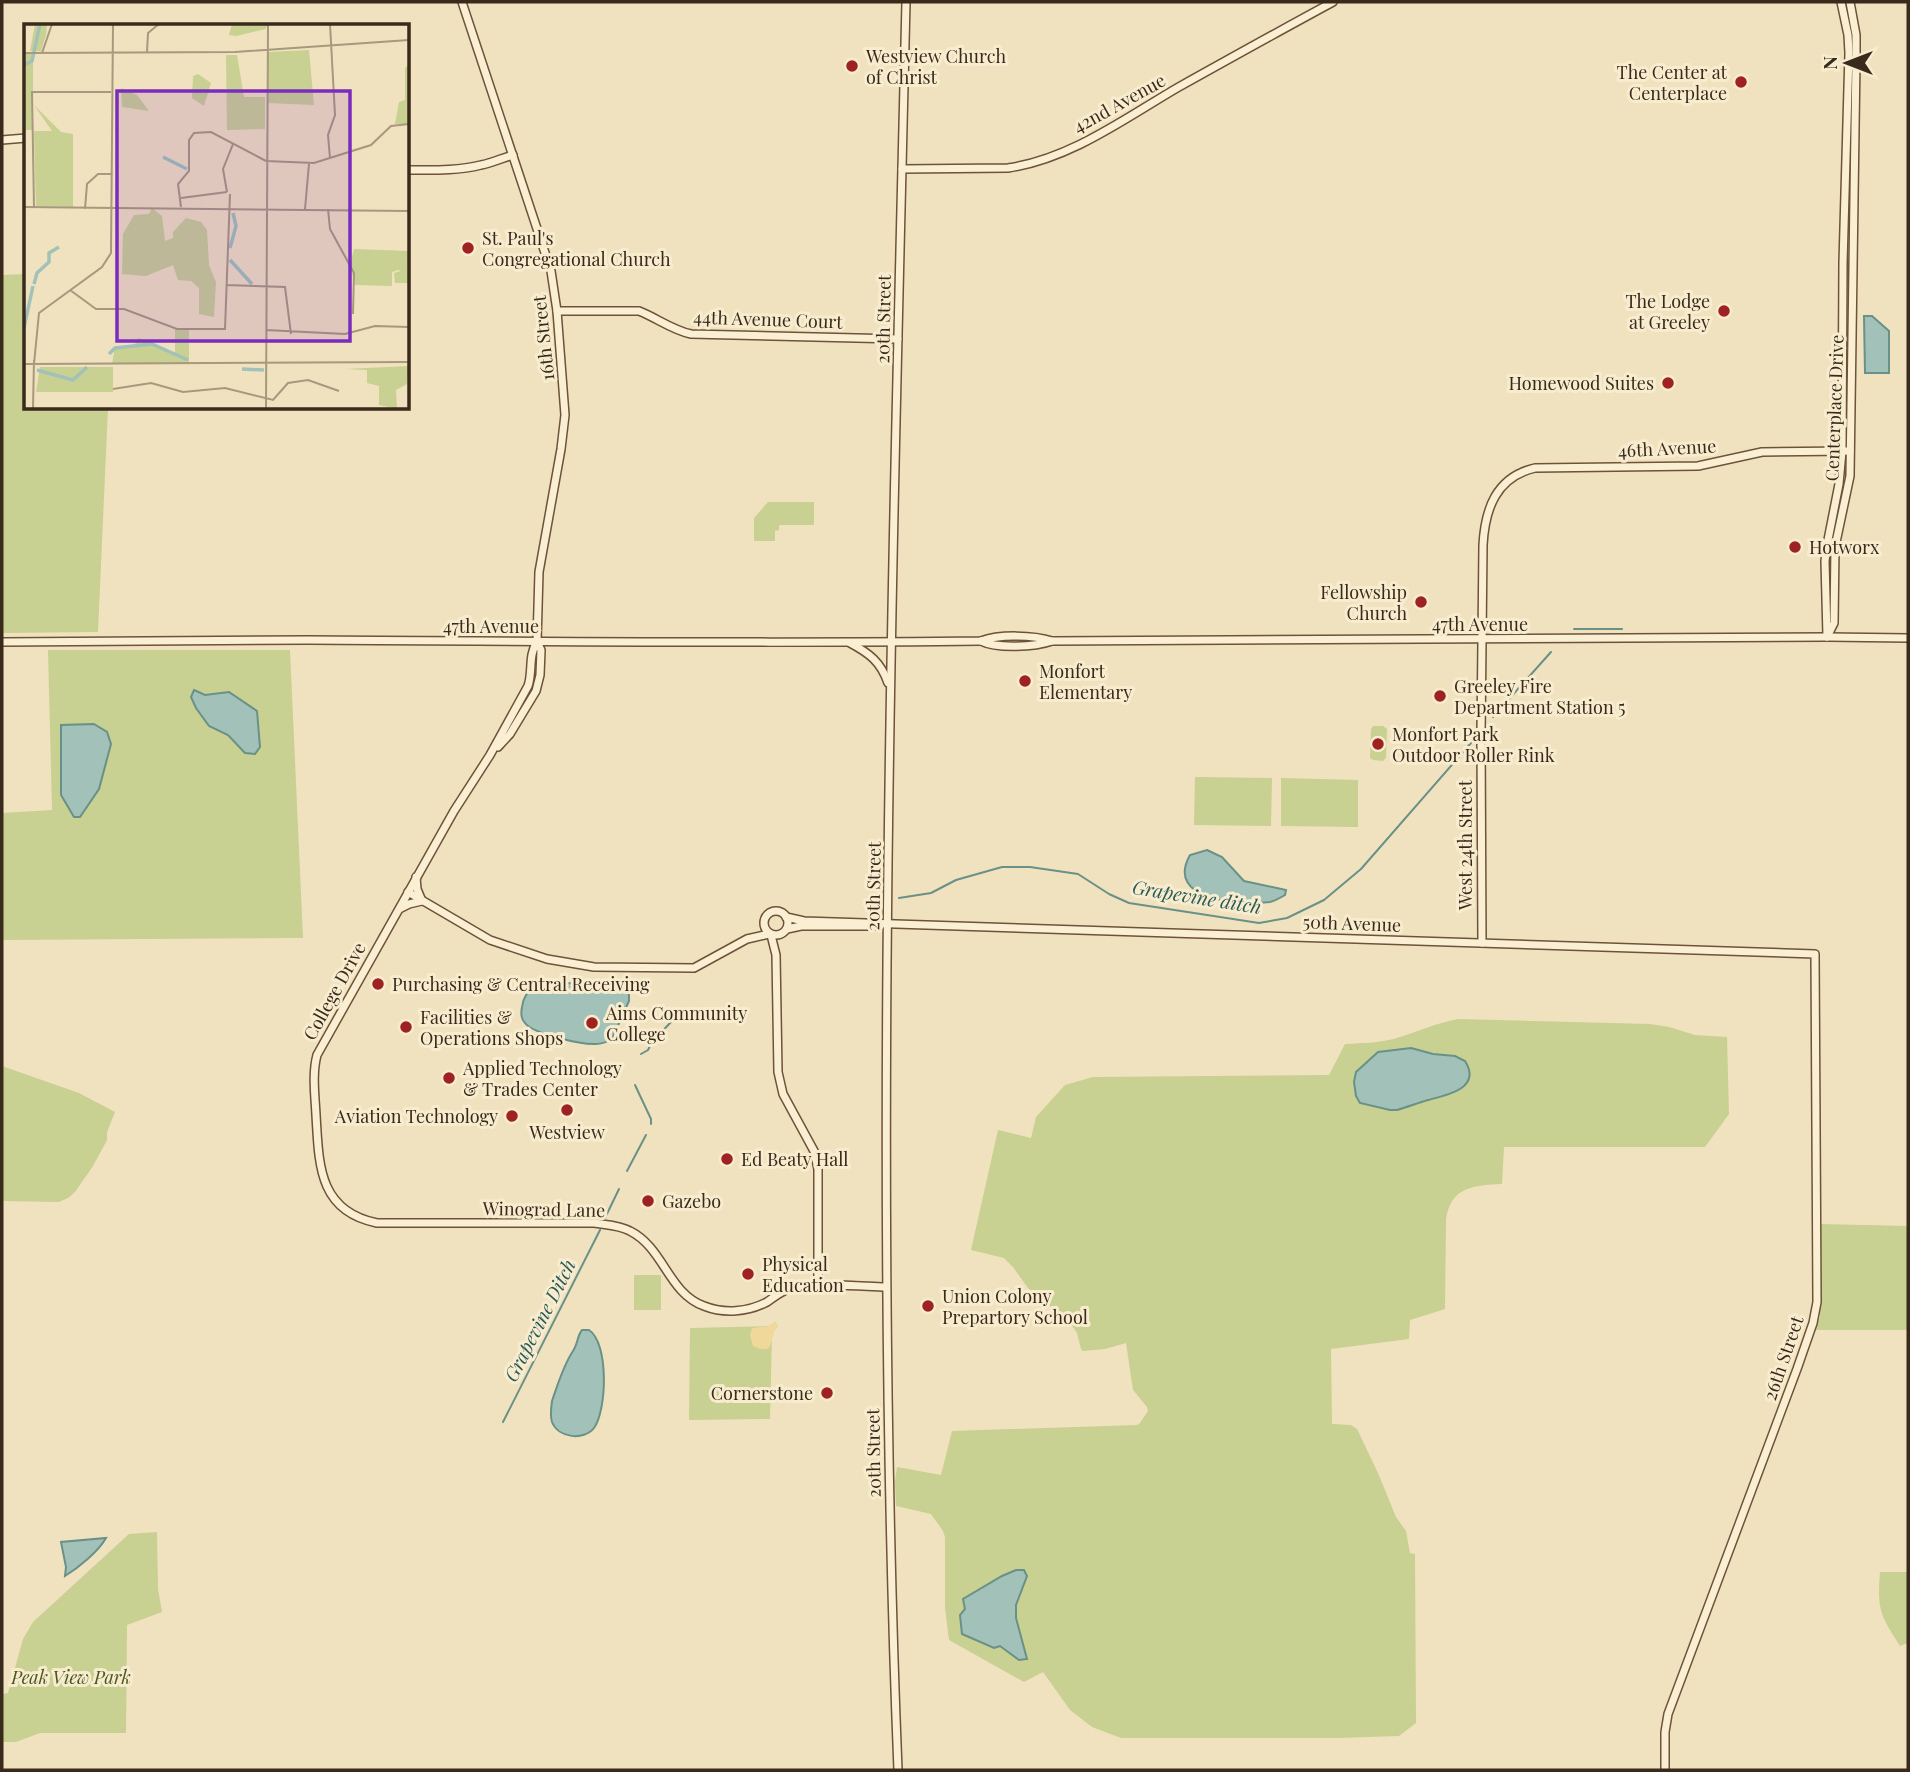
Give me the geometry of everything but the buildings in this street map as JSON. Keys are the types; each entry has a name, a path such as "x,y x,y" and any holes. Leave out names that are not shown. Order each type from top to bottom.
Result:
{"street":[{"name":"16th Street","path":"462,2 551,271 557,311 564,394 564,430 539,572 537,642"},
{"name":"20th Street","path":"898,1770 886,1287 886,1078 891,642 906,2"},
{"name":"42nd Avenue","path":"902,169 1008,168 1025,166 1057,156 1333,2"},
{"name":"Centerplace Drive","path":"1827,637 1834,623 1835,547 1850,477 1846,451 1843,263 1849,53 1841,2"},
{"name":"Centerplace Drive","path":"1846,451 1856,59 1856,35 1850,2"},
{"path":"2,140 24,138"},
{"path":"410,170 468,167 513,155"},
{"name":"44th Avenue Court","path":"557,311 639,311 676,330 700,335 898,339"},
{"name":"46th Avenue","path":"1527,470 1552,467 1698,466 1762,452 1846,451"},
{"name":"West 24th Street","path":"1482,943 1480,874 1484,537 1489,508 1497,492 1506,482 1527,470"},
{"name":"47th Avenue","path":"2,642 981,641 990,646 1041,645 1052,641 1908,638"},
{"path":"846,641 866,651 876,660 891,691"},
{"name":"College Drive","path":"397,1224 358,1218 337,1203 327,1188 321,1171 318,1140 315,1064 320,1046 454,811 490,755 510,734 536,691 541,650 537,642"},
{"path":"416,877 422,901"},
{"path":"408,892 490,940 547,959 594,967 694,968 747,940 770,934"},
{"path":"397,911 422,901"},
{"path":"747,940 763,924 765,917 771,912 780,912 788,922 776,956"},
{"name":"50th Avenue","path":"786,917 804,921 1815,954"},
{"path":"763,924 765,930 776,936 785,931"},
{"name":"50th Avenue","path":"785,931 808,926 878,927 888,924"},
{"path":"770,934 776,956 781,1088 814,1151 818,1169 818,1286"},
{"name":"26th Street","path":"1665,1770 1668,1714 1815,1316 1815,954"},
{"name":"Winograd Lane","path":"397,1224 594,1223 614,1226 630,1231 646,1242 659,1258 672,1282 691,1299 702,1306 725,1311 747,1310 792,1288 886,1287"}],"green space":[{"path":"24,274 24,410 108,410 98,632 2,633 2,275"},
{"path":"768,502 814,502 814,525 779,525 779,530 775,531 775,541 754,541 754,518"},
{"path":"48,650 290,650 303,938 2,940 2,813 52,810"},
{"name":"Monfort Park Outdoor Roller Rink","path":"1373,726 1387,729 1386,758 1383,761 1370,758"},
{"path":"1195,777 1272,778 1271,826 1194,825"},
{"path":"1281,778 1358,780 1358,827 1281,826"},
{"path":"1458,1019 1650,1024 1695,1035 1727,1037 1729,1114 1705,1147 1504,1147 1502,1184 1482,1185 1465,1190 1458,1194 1448,1209 1445,1309 1410,1320 1409,1339 1331,1349 1332,1424 1351,1425 1357,1429 1396,1517 1406,1531 1410,1553 1415,1554 1416,1723 1399,1736 1121,1738 1092,1727 1070,1710 1043,1672 1024,1682 949,1640 945,1608 945,1537 931,1514 896,1506 897,1467 941,1475 952,1431 1137,1425 1148,1411 1133,1390 1126,1343 1083,1351 1077,1333 1070,1323 1028,1288 1004,1258 971,1250 998,1130 1031,1138 1036,1117 1065,1085 1093,1077 1329,1075 1345,1044 1393,1039"},
{"path":"2,1066 79,1093 115,1112 107,1132 107,1140 93,1166 68,1198 59,1202 2,1201"},
{"path":"1820,1224 1908,1226 1908,1330 1816,1330 1820,1317"},
{"path":"634,1275 661,1275 661,1310 634,1310"},
{"path":"775,1322 778,1326 772,1334 770,1419 689,1420 690,1328 769,1326"},
{"name":"Peak View Park","path":"157,1532 158,1589 162,1612 127,1625 126,1733 40,1733 16,1742 2,1742 2,1694 8,1693 23,1639 33,1622 129,1534"},
{"path":"1880,1572 1908,1572 1908,1643 1900,1646 1881,1611"}],"sand":[{"path":"775,1322 778,1326 769,1348 753,1346 750,1335 752,1328 769,1326"}],"water":[{"path":"1864,316 1872,316 1889,331 1889,373 1865,373"},
{"path":"194,690 205,695 229,692 257,711 260,747 255,754 245,753 228,735 209,726 191,697"},
{"path":"94,724 107,732 111,744 99,789 80,817 74,817 61,795 61,725"},
{"path":"1207,850 1222,857 1244,881 1286,890 1285,895 1270,902 1242,903 1209,897 1196,891 1187,882 1185,870 1190,855"},
{"path":"615,984 624,987 629,1001 612,1039 598,1044 581,1043 548,1035 525,1023 521,1011 527,994 542,985"},
{"path":"1411,1048 1455,1056 1465,1061 1469,1070 1466,1084 1453,1093 1397,1110 1360,1103 1354,1082 1356,1072 1378,1052"},
{"path":"582,1330 589,1330 600,1348 604,1377 602,1407 590,1432 572,1436 555,1427 551,1420 551,1406 561,1375"},
{"path":"106,1538 98,1549 65,1576 61,1542"},
{"path":"1016,1570 1024,1570 1027,1576 1016,1605 1016,1618 1027,1659 1019,1660 1000,1646 994,1648 962,1634 960,1615 965,1609 963,1599"}],"waterway":[{"name":"Grapevine ditch","path":"1574,629 1622,629"},
{"name":"Grapevine ditch","path":"1493,717 1551,652"},
{"name":"Grapevine ditch","path":"899,898 931,893 956,880 1002,867 1030,867 1078,874 1129,903 1259,923 1287,918 1324,900 1361,869 1471,743"},
{"name":"Grapevine ditch","path":"641,1054 648,1050 671,1022"},
{"name":"Grapevine ditch","path":"635,1085 651,1124"},
{"name":"Grapevine ditch","path":"627,1171 646,1135"},
{"name":"Grapevine ditch","path":"605,1218 619,1189"},
{"name":"Grapevine Ditch","path":"503,1422 600,1230"}],"place":[{"name":"Westview Church of Christ","path":"852,66"},
{"name":"The Center at Centerplace","path":"1741,82"},
{"name":"St. Paul's Congregational Church","path":"468,248"},
{"name":"The Lodge at Greeley","path":"1724,311"},
{"name":"Homewood Suites","path":"1668,383"},
{"name":"Hotworx","path":"1795,547"},
{"name":"Fellowship Church","path":"1421,602"},
{"name":"Monfort Elementary","path":"1025,681"},
{"name":"Greeley Fire Department Station 5","path":"1440,696"},
{"name":"Monfort Park Outdoor Roller Rink","path":"1378,744"},
{"name":"Purchasing & Central Receiving","path":"378,984"},
{"name":"Aims Community College","path":"592,1023"},
{"name":"Facilities & Operations Shops","path":"406,1027"},
{"name":"Applied Technology & Trades Center","path":"449,1078"},
{"name":"Westview","path":"567,1110"},
{"name":"Aviation Technology","path":"512,1116"},
{"name":"Ed Beaty Hall","path":"727,1159"},
{"name":"Gazebo","path":"648,1201"},
{"name":"Physical Education","path":"748,1274"},
{"name":"Union Colony Prepartory School","path":"928,1306"},
{"name":"Cornerstone","path":"827,1393"}]}
